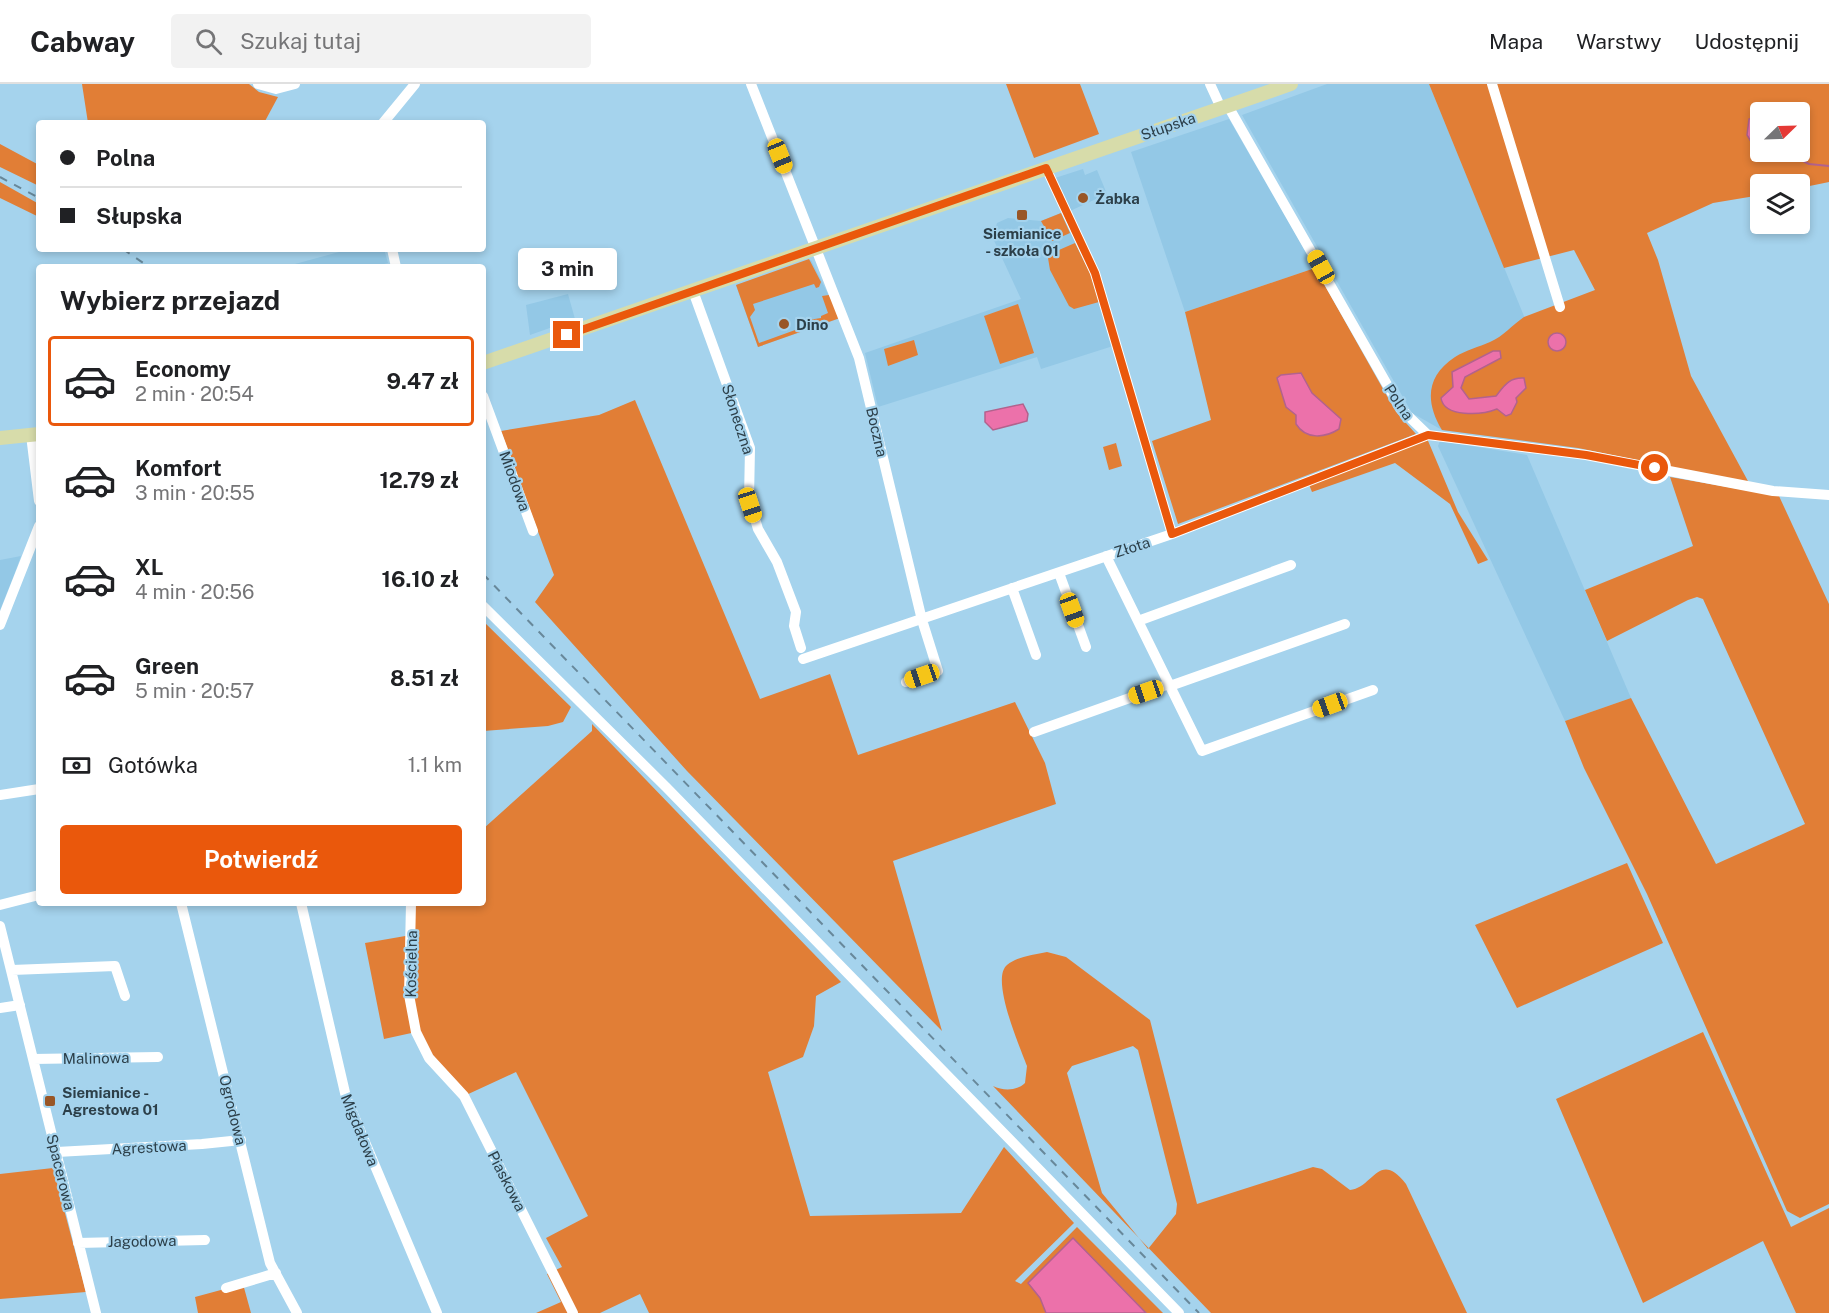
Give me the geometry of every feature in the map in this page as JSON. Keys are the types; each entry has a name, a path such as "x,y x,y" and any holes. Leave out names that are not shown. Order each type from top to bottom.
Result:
{"main road":[{"name":"Słupska","path":"486,362 1291,84"},
{"path":"0,438 35,435"}],"street":[{"path":"258,84 276,89 295,84"},
{"path":"385,120 415,84"},
{"name":"Boczna","path":"751,84 860,358 922,620 938,671 906,682"},
{"name":"Polna","path":"1210,84 1401,409 1428,435"},
{"path":"1492,84 1560,307"},
{"path":"1046,168 1095,273 1172,534"},
{"name":"Słoneczna","path":"693,291 750,448 749,499 758,529 777,562 796,612 794,626 802,653"},
{"name":"Miodowa","path":"486,404 533,531"},
{"path":"35,435 36,452"},
{"path":"1428,435 1586,455 1773,491 1829,495"},
{"name":"Złota","path":"802,653 922,620 1172,534 1428,435"},
{"path":"0,625 36,534"},
{"name":"Złota","path":"1106,556 1202,752 1373,690"},
{"path":"1137,621 1291,565"},
{"path":"1059,573 1086,647"},
{"path":"1012,588 1036,655"},
{"path":"486,609 666,787 1179,1313"},
{"path":"1034,732 1345,624"},
{"path":"0,795 36,789"},
{"path":"0,905 36,896"},
{"name":"Ogrodowa","path":"182,906 270,1263 297,1313"},
{"name":"Migdałowa","path":"302,906 346,1096 437,1313"},
{"name":"Kościelna","path":"411,906 409,995 412,1021 429,1058"},
{"name":"Spacerowa","path":"0,926 96,1313"},
{"path":"12,970 115,966 125,996"},
{"path":"0,1008 20,1005"},
{"name":"Malinowa","path":"33,1059 158,1057"},
{"name":"Piaskowa","path":"429,1058 464,1096 573,1313"},
{"name":"Agrestowa","path":"57,1152 241,1140"},
{"name":"Jagodowa","path":"78,1243 205,1240"},
{"path":"226,1288 276,1273"}],"shaded area":[{"path":"82,84 249,84 259,92 278,97 266,120 88,120"},
{"path":"1006,84 1080,84 1099,134 1034,158"},
{"path":"1327,84 1429,84 1578,448 1442,430 1412,413 1242,115"},
{"path":"1429,84 1829,84 1829,182 1810,186 1810,174 1750,174 1750,197 1713,203 1647,233 1658,260 1691,376 1749,483 1578,448 1442,430 1436,420 1431,390 1438,372 1445,364 1459,355 1495,340 1524,317 1595,290 1574,250 1504,268"},
{"path":"1229,119 1315,268 1185,312 1131,152"},
{"path":"1750,119 1750,140 1747,135"},
{"path":"0,144 36,163 36,185 0,167"},
{"path":"1083,169 1085,175 1097,170 1107,194 1070,211 1055,178"},
{"path":"0,182 36,202 36,216 0,198"},
{"path":"1061,213 1090,273 1113,346 1041,369 1037,357 878,407 865,353 1021,299 990,232 995,230 997,223 1008,218 1041,221"},
{"path":"1061,213 1070,233 1052,241 1041,221"},
{"path":"1075,243 1090,273 1099,302 1074,309 1069,306 1050,270 1048,258 1052,253"},
{"path":"339,252 385,252 388,263 384,264 295,264"},
{"path":"809,259 821,282 819,287 816,288 814,284 753,304 755,310 750,317 759,343 809,325 808,320 821,318 828,313 822,296 829,295 840,318 758,347 736,285"},
{"path":"811,260 840,318 758,347 736,285"},
{"path":"1315,268 1396,412 1416,434 1178,524 1152,441 1211,420 1185,312"},
{"path":"568,294 575,319 530,335 526,305"},
{"path":"1018,304 1034,353 1000,364 984,316"},
{"path":"1557,333 1563,336 1566,342 1563,348 1557,351 1551,348 1548,342 1551,336"},
{"path":"914,340 918,355 888,366 884,349"},
{"path":"1493,351 1500,351 1501,358 1465,377 1461,388 1469,399 1496,396 1511,381 1524,378 1526,388 1516,398 1517,402 1511,414 1506,416 1497,409 1482,413 1464,413 1449,409 1441,398 1453,387 1452,372"},
{"path":"1301,373 1312,393 1341,419 1339,429 1316,436 1305,433 1296,424 1296,415 1286,407 1277,378 1281,375"},
{"path":"635,400 760,699 830,674 858,755 1015,702 1045,763 1056,804 893,861 942,1031 687,771 535,602 554,575 501,431 599,415"},
{"path":"1023,404 1028,414 1027,421 993,430 985,422 985,412"},
{"path":"1426,436 1458,512 1488,560 1478,564 1450,504 1395,463 1312,492 1308,482"},
{"path":"1440,441 1527,455 1631,698 1565,721 1438,446"},
{"path":"1116,443 1122,466 1109,470 1103,447"},
{"path":"1670,477 1779,496 1829,604 1829,1204 1800,1218 1787,1211 1647,894 1584,768 1565,721 1631,698 1716,864 1805,824 1703,599 1697,597 1688,600 1607,641 1585,590 1693,546"},
{"path":"21,556 14,575 0,610 0,560"},
{"path":"486,624 571,707 563,722 548,726 486,731"},
{"path":"592,724 841,982 816,996 814,1026 803,1057 768,1072 810,1216 961,1213 1004,1147 1074,1223 1015,1281 1021,1284 1077,1227 1163,1313 649,1313 640,1294 600,1313 536,1313 561,1302 547,1274 562,1267 546,1238 588,1216 516,1072 464,1096 443,1074 416,1032 384,1039 365,943 411,935 411,906 486,906 486,826 592,731"},
{"path":"1627,863 1663,943 1517,1008 1475,925"},
{"path":"1047,952 1066,957 1150,1020 1197,1204 1313,1167 1322,1169 1350,1190 1358,1188 1376,1173 1389,1170 1397,1174 1406,1184 1467,1313 1211,1313 1149,1248 1176,1214 1177,1204 1138,1050 1133,1046 1072,1066 1067,1073 1102,1193 1139,1238 993,1086 1010,1089 1022,1086 1025,1083 1027,1066 1008,1014 1002,984 1003,973 1007,965 1016,960"},
{"path":"1703,1032 1791,1227 1829,1208 1829,1313 1796,1313 1763,1241 1643,1303 1556,1099"},
{"path":"53,1168 86,1292 0,1299 0,1174"},
{"path":"1073,1238 1146,1313 1046,1313 1040,1298 1028,1283"},
{"path":"243,1284 251,1313 198,1313 195,1297"}],"waterway":[{"path":"1805,162 1829,166"}],"railway":[{"path":"0,177 36,196"},
{"path":"127,252 145,264"},
{"path":"486,577 1199,1313"}],"place":[{"name":"Żabka","path":"1083,198"},
{"name":"Siemianice - szkoła 01","path":"1022,215"},
{"name":"Dino","path":"784,324"},
{"name":"Siemianice - Agrestowa 01","path":"50,1101"}],"route":[{"path":"567,335 1046,168 1095,273 1172,534 1428,435 1586,455 1655,468"}]}
